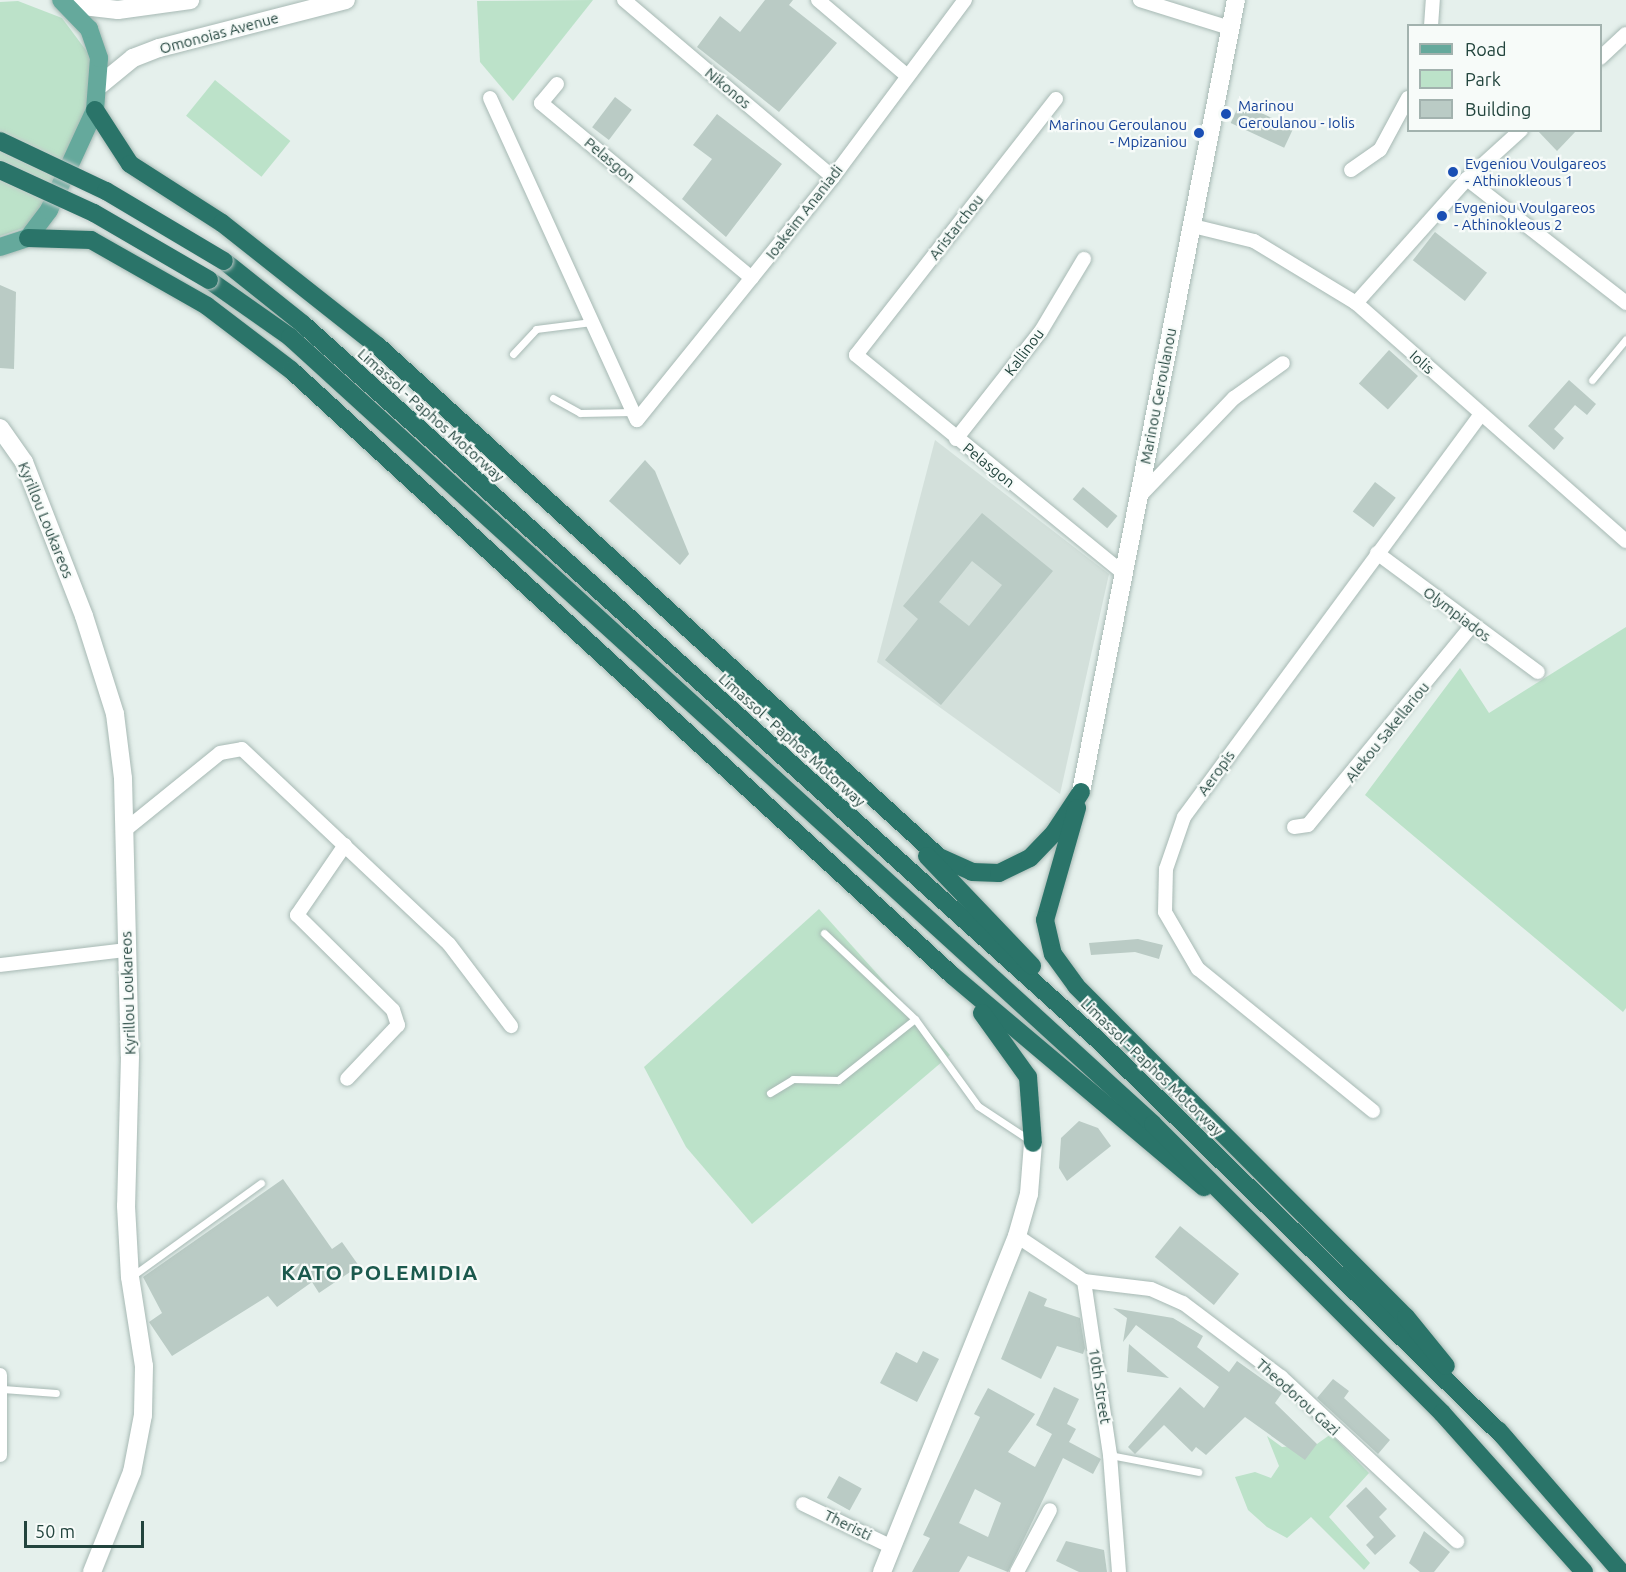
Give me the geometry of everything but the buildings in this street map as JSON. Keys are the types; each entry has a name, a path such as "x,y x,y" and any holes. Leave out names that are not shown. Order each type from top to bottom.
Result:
{"highway":[{"path":"95,110 130,164 222,223 378,346 871,799 939,857 972,872 999,873 1030,858 1054,833 1081,792"},
{"name":"Limassol - Paphos Motorway","path":"0,141 106,191 224,261 303,324 1098,1040 1504,1438"},
{"path":"0,170 94,213 209,280 290,337 1144,1116 1263,1232 1442,1413 1584,1572"},
{"path":"28,238 92,240 207,306 291,370 953,976 1145,1143 1263,1232"},
{"path":"1081,792 1050,892 1045,920 1053,954 1076,986 1406,1317 1504,1438 1621,1572"},
{"path":"871,799 1098,1040"},
{"path":"953,976 1028,1077 1033,1143"}],"main road":[{"path":"0,247 28,238 49,210 95,110 100,85 89,29 63,2"}],"street":[{"path":"63,2 118,10 190,0"},
{"name":"Omonoias Avenue","path":"100,85 133,58 159,48 346,0"},
{"name":"Nikonos","path":"624,0 833,177"},
{"path":"818,0 906,75"},
{"name":"Ioakeim Ananiadi","path":"635,416 752,278 833,177 906,75 965,0"},
{"path":"1140,0 1230,28"},
{"name":"Marinou Geroulanou","path":"1081,792 1236,0"},
{"path":"1431,24 1433,0"},
{"path":"1602,56 1624,40"},
{"name":"Pelasgon","path":"557,84 541,103 752,278"},
{"path":"490,98 635,416"},
{"name":"Aristarchou","path":"856,356 1056,99"},
{"path":"1351,170 1380,150 1407,100"},
{"path":"1356,303 1467,179 1519,132"},
{"path":"1467,179 1626,303"},
{"name":"Iolis","path":"1192,226 1254,241 1356,303 1480,416 1626,541"},
{"name":"Kallinou","path":"956,439 1041,331 1084,259"},
{"name":"Pelasgon","path":"856,356 1123,573"},
{"path":"1138,498 1234,398 1283,363"},
{"name":"Aeropis","path":"1373,1111 1198,969 1164,912 1166,869 1184,817 1480,416"},
{"name":"Kyrillou Loukareos","path":"0,428 24,462 46,514 115,714 124,830 129,1277 144,1366 143,1415 132,1472 92,1572"},
{"name":"Olympiados","path":"1377,553 1538,672"},
{"name":"Alekou Sakellariou","path":"1294,827 1308,825 1316,817 1472,625"},
{"path":"124,830 232,747 242,749 449,944 511,1026"},
{"path":"345,845 297,915 393,1011 398,1025 347,1079"},
{"path":"0,965 126,950"},
{"path":"882,1572 1017,1236 1029,1194 1033,1143"},
{"path":"1017,1236 1083,1281"},
{"name":"10th Street","path":"1083,1281 1110,1455 1119,1572"},
{"name":"Theodorou Gazi","path":"1083,1281 1151,1289 1183,1303 1281,1377 1457,1541"},
{"path":"0,1455 1,1382"},
{"name":"Theristi","path":"803,1503 892,1547"},
{"path":"1017,1572 1050,1510"}],"lane":[{"path":"513,354 536,329 592,322"},
{"path":"1592,380 1626,339"},
{"path":"553,398 580,413 635,416"},
{"path":"824,933 915,1019 978,1106 1033,1143"},
{"path":"770,1093 792,1079 838,1080 915,1019"},
{"path":"129,1277 261,1183"},
{"path":"1,1382 56,1393"},
{"path":"1110,1455 1198,1472"}],"shaded area":[{"path":"935,440 1109,574 1060,794 877,662"}],"green space":[{"path":"593,0 513,101 480,62 477,1"},
{"path":"18,1 62,18 88,53 94,79 91,107 43,212 29,226 0,236 0,2"},
{"path":"215,80 290,141 261,177 186,116"},
{"path":"1626,627 1626,1008 1623,1012 1365,795 1460,668 1489,713"},
{"path":"819,909 950,1055 752,1224 686,1147 644,1067"},
{"path":"1331,1434 1369,1473 1329,1517 1370,1563 1364,1570 1311,1517 1287,1538 1267,1527 1248,1510 1235,1477 1255,1472 1271,1478 1279,1466 1267,1436 1282,1447 1317,1444"}],"place":[{"name":"Marinou Geroulanou - Iolis","path":"1226,114"},
{"name":"Marinou Geroulanou - Mpizaniou","path":"1199,133"},
{"name":"Evgeniou Voulgareos - Athinokleous 1","path":"1453,172"},
{"name":"Evgeniou Voulgareos - Athinokleous 2","path":"1442,216"}],"district":[{"name":"KATO POLEMIDIA","path":"380,1272"}]}
